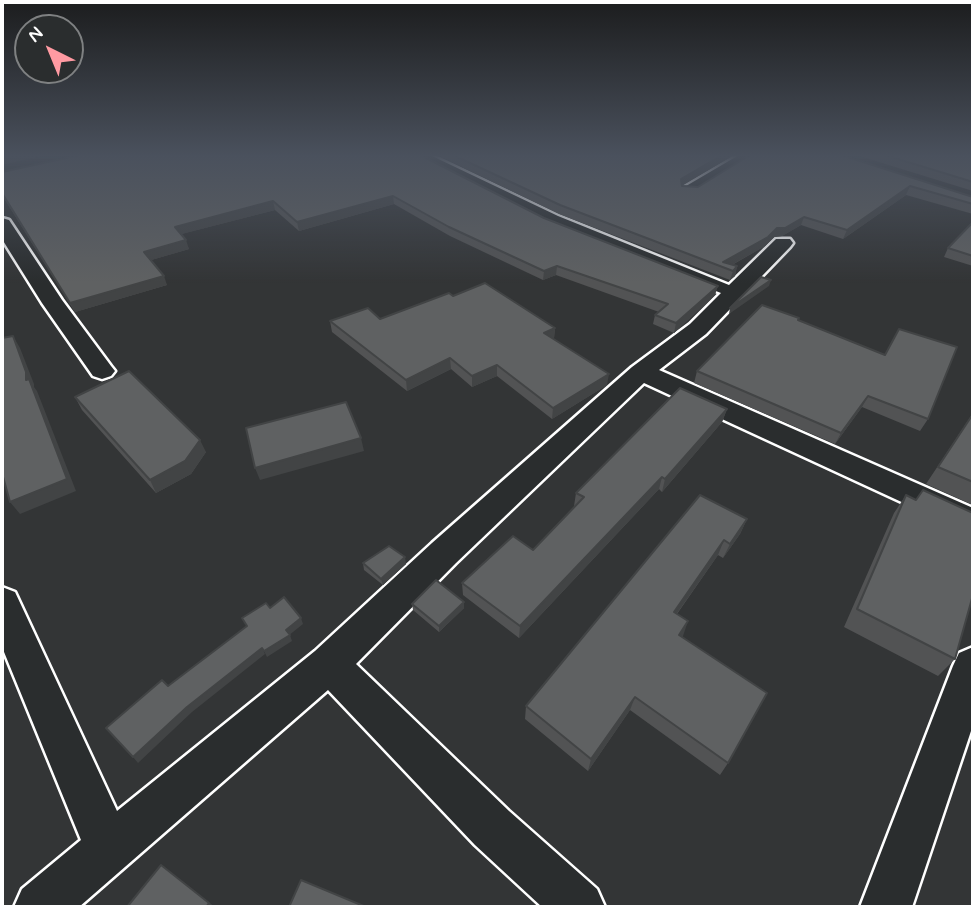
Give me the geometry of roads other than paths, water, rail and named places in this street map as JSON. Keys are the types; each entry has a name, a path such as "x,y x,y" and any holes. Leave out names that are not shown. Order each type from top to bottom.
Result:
{"street":[{"path":"504,197 551,220 733,292"},
{"path":"2,224 52,303 103,371"},
{"path":"40,907 329,664 444,552 461,540 641,372 698,330 783,243"},
{"path":"641,372 973,522"},
{"path":"2,603 109,848"},
{"path":"329,664 492,828 579,907"},
{"path":"886,907 973,666"}]}
